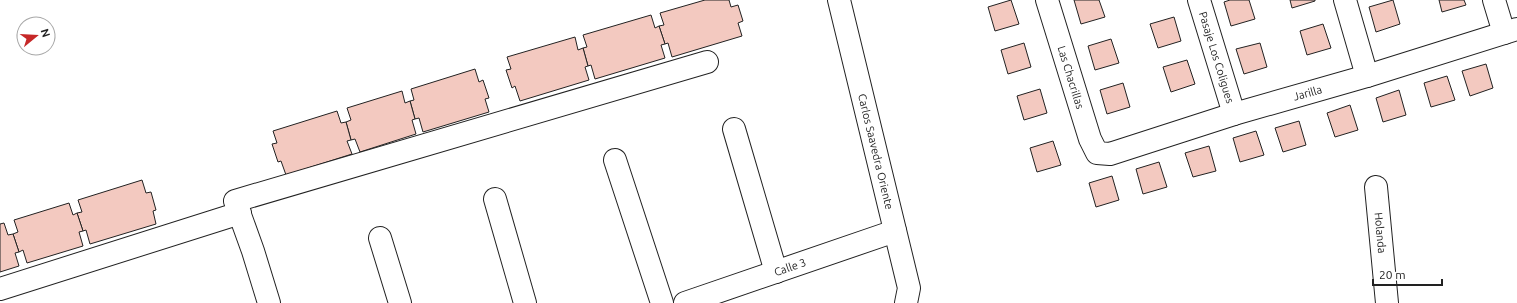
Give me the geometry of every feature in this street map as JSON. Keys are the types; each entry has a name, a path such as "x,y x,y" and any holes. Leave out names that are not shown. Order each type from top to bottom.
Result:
{"street":[{"name":"Carlos Saavedra Oriente","path":"839,0 909,288 906,303"},
{"name":"Las Chacrillas","path":"1048,0 1090,139 1098,152"},
{"name":"Pasaje Los Coligues","path":"1199,0 1234,114"},
{"path":"1345,0 1367,76"},
{"path":"1494,0 1511,31"},
{"name":"Jarilla","path":"1098,152 1110,154 1234,114 1367,76 1511,31"},
{"path":"270,303 235,201 707,62"},
{"path":"734,129 776,272"},
{"path":"614,160 662,303"},
{"name":"Holanda","path":"1376,187 1387,303"},
{"path":"495,199 525,303"},
{"path":"0,289 240,214"},
{"name":"Calle 3","path":"685,303 895,231"},
{"path":"380,238 400,303"}],"building":[{"path":"705,0 729,0 731,7 738,5 743,21 738,23 742,36 672,57 668,43 665,44 659,26 664,25 660,13"},
{"path":"1011,0 1019,24 995,31 988,7"},
{"path":"1074,0 1099,0 1105,17 1081,24"},
{"path":"1230,0 1249,0 1255,19 1231,26 1224,2"},
{"path":"1290,0 1315,0 1315,1 1292,8"},
{"path":"1393,0 1400,24 1376,32 1369,7"},
{"path":"1439,0 1464,0 1466,5 1442,12"},
{"path":"651,15 655,28 659,26 665,44 661,45 665,58 595,79 591,65 588,66 583,48 587,47 583,35"},
{"path":"1174,17 1181,41 1158,48 1150,24"},
{"path":"1323,24 1331,48 1307,55 1300,31"},
{"path":"575,37 578,50 583,48 588,66 585,67 589,80 520,101 515,86 512,88 506,70 511,69 507,57"},
{"path":"1111,39 1119,63 1095,70 1088,46"},
{"path":"1024,43 1031,67 1008,74 1001,50"},
{"path":"1260,43 1267,67 1244,74 1236,49"},
{"path":"1187,60 1195,84 1171,92 1163,67"},
{"path":"1486,64 1493,88 1470,96 1462,71"},
{"path":"475,69 479,82 483,80 489,98 485,99 489,112 423,132 419,118 415,119 410,101 414,100 411,89"},
{"path":"1447,76 1455,100 1431,107 1424,83"},
{"path":"1123,83 1130,107 1107,114 1100,90"},
{"path":"1040,89 1047,113 1024,120 1017,96"},
{"path":"1399,90 1406,115 1383,122 1376,98"},
{"path":"402,91 405,103 410,101 415,119 412,120 416,134 360,152 355,139 351,140 346,122 351,120 347,108"},
{"path":"1350,105 1358,130 1335,137 1327,113"},
{"path":"337,111 341,123 346,122 351,140 347,141 352,154 286,175 281,161 278,162 272,144 277,143 273,131"},
{"path":"1299,121 1306,145 1283,152 1275,128"},
{"path":"1256,131 1264,155 1240,162 1233,138"},
{"path":"1053,141 1061,165 1037,172 1030,148"},
{"path":"1209,146 1216,171 1193,177 1185,153"},
{"path":"1159,162 1167,187 1143,194 1136,169"},
{"path":"1112,176 1119,200 1096,207 1089,183"},
{"path":"142,180 146,193 151,192 156,210 153,211 156,224 90,244 86,230 83,231 77,213 82,212 78,200"},
{"path":"69,203 73,215 77,213 83,231 79,232 83,246 27,263 23,250 19,252 13,234 18,232 14,220"},
{"path":"4,223 8,235 13,234 19,252 15,253 19,266 0,272 0,224"}]}
